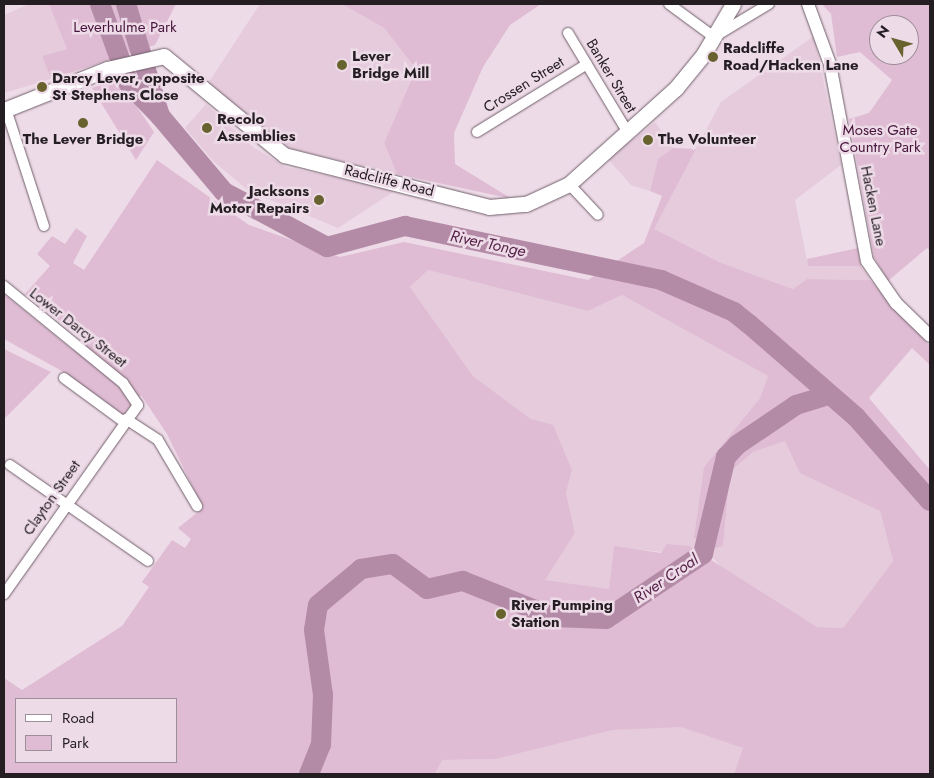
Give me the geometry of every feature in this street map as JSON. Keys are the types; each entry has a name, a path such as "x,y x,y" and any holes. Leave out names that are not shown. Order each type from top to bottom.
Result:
{"main road":[{"name":"Radcliffe Road","path":"5,109 107,69 164,56 273,149 292,158 489,207 526,204 569,184 628,133 691,72 733,4"}],"street":[{"path":"669,4 714,37 768,4"},
{"name":"Hacken Lane","path":"808,4 830,64 867,261 896,303 930,336"},
{"name":"Banker Street","path":"568,33 628,133"},
{"name":"Crossen Street","path":"477,132 587,64"},
{"path":"5,109 44,226"},
{"path":"569,184 598,215"},
{"name":"Lower Darcy Street","path":"4,286 123,384 138,405 125,420"},
{"path":"64,378 158,440 197,506"},
{"name":"Clayton Street","path":"4,594 125,420"},
{"path":"10,465 148,561"}],"shaded area":[{"path":"29,4 50,4 67,49 42,56 51,79 4,93 4,15"},
{"path":"260,4 342,4 384,28 416,69 384,143 397,174 292,149 264,134 207,85"},
{"path":"814,36 841,165 795,200 808,266 861,266 870,280 807,279 793,289 719,262 653,229 721,102"},
{"path":"206,104 253,147 286,167 396,190 338,228 249,191 213,161 185,128"},
{"path":"655,122 673,148 658,159 650,191 631,185 608,159"},
{"path":"428,270 588,311 622,295 768,376 760,398 704,467 723,546 730,472 753,452 785,441 846,494 880,511 893,561 843,628 817,627 727,573 712,557 614,547 609,589 544,580 575,533 566,493 572,470 531,419 473,376 410,287"},
{"path":"681,726 744,748 734,774 435,774 441,760 496,759 613,730"}],"green space":[{"name":"Leverhulme Park","path":"49,4 176,4 155,45 51,79 42,56 67,49"},
{"path":"342,4 541,4 510,25 483,67 454,133 455,164 512,199 397,174 384,143 416,69 384,28"},
{"name":"Moses Gate Country Park","path":"822,4 930,4 930,250 927,248 888,281 874,257 849,119 869,113 892,80 875,65 919,65 919,15 869,15 869,60 860,52 837,57 831,14"},
{"path":"118,79 154,132 136,160 92,88"},
{"path":"673,148 696,149 654,229 719,262 793,289 807,279 870,280 930,346 930,365 912,348 869,398 930,470 930,774 734,774 743,748 681,727 613,730 496,759 442,760 435,774 4,774 4,678 22,690 122,626 149,587 142,582 172,540 185,548 191,539 178,528 203,508 167,434 141,395 123,415 60,370 4,339 4,294 73,350 82,338 25,294 50,266 37,254 52,236 65,244 76,228 87,236 73,263 84,270 157,160 249,225 340,257 404,242 588,280 644,243 662,196 650,191 658,159","holes":["428,270 588,311 622,295 768,376 760,398 704,467 694,538 715,548 723,546 730,472 753,452 785,441 800,473 880,511 893,561 843,628 817,627 689,546 667,544 661,553 614,546 609,589 545,580 575,533 566,493 572,470 553,425 531,419 473,376 410,287"]},
{"path":"858,248 861,266 808,266 807,259"},
{"path":"4,349 51,372 4,419"}],"waterway":[{"name":"River Tonge","path":"100,4 129,84 160,116"},
{"name":"River Tonge","path":"126,4 160,116 224,192 327,247 405,226 661,280 734,312 749,324 856,417 930,501"},
{"name":"River Croal","path":"309,774 321,745 323,695 314,630 318,605 361,569 393,564 427,589 463,581 553,617 606,619 703,554 726,457 737,445 796,405 828,395"}],"place":[{"name":"Radcliffe Road/Hacken Lane","path":"713,57"},
{"name":"Lever Bridge Mill","path":"342,65"},
{"name":"Darcy Lever, opposite St Stephens Close","path":"42,87"},
{"name":"The Lever Bridge","path":"83,123"},
{"name":"Recolo Assemblies","path":"207,128"},
{"name":"The Volunteer","path":"648,140"},
{"name":"Jacksons Motor Repairs","path":"319,200"},
{"name":"River Pumping Station","path":"501,614"}]}
